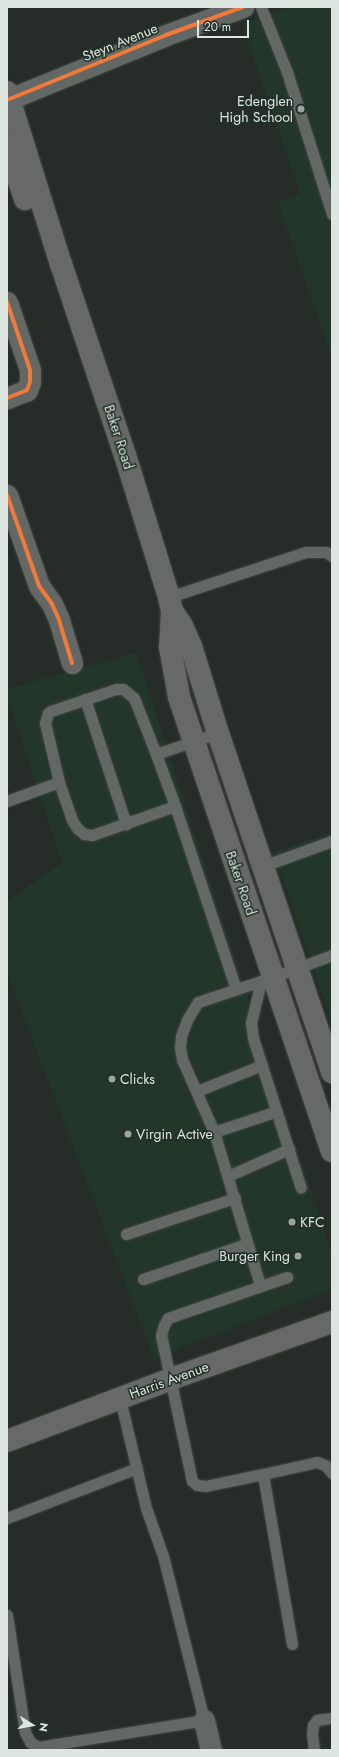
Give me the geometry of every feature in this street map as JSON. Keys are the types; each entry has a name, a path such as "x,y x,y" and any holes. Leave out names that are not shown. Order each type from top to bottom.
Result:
{"main road":[{"name":"Baker Road","path":"8,97 61,264 125,455 170,604 191,646 218,733 332,1072"},
{"name":"Baker Road","path":"7,145 13,174 37,235 61,264"},
{"name":"Baker Road","path":"170,604 170,647 179,697 267,979 332,1151"},
{"name":"Harris Avenue","path":"7,1441 171,1379 332,1322"}],"street":[{"name":"Steyn Avenue","path":"8,97 166,35 218,11 242,7"},
{"path":"7,302 30,370 30,382 27,390 7,398"},
{"path":"7,495 39,586 52,604 59,620 72,663"},
{"path":"204,1720 211,1750"}],"lane":[{"path":"261,7 287,72 332,214"},
{"path":"170,604 306,552 322,551 332,556"},
{"path":"175,806 90,836 84,834 77,828 72,820 59,782 48,736 46,718 51,711 116,689 129,692 134,698 175,806 236,989"},
{"path":"85,699 126,824"},
{"path":"156,754 218,733"},
{"path":"7,802 59,782"},
{"path":"263,866 332,841"},
{"path":"260,1285 246,1244 235,1198 214,1132 181,1054 180,1041 184,1026 198,1002 297,969 332,955"},
{"path":"267,979 251,1023 262,1065 301,1188"},
{"path":"197,1090 262,1065"},
{"path":"214,1132 277,1111"},
{"path":"228,1176 289,1149"},
{"path":"126,1234 235,1198"},
{"path":"143,1279 246,1244"},
{"path":"287,1277 260,1285 172,1317 165,1321 161,1339 171,1379 192,1481 197,1485 206,1486 317,1462 325,1465 332,1473"},
{"path":"7,1619 25,1732 30,1742 38,1747 204,1720 163,1556 146,1508 120,1399"},
{"path":"7,1518 137,1468"},
{"path":"263,1474 292,1644"},
{"path":"314,1750 312,1733 313,1725 317,1720 332,1718"}],"shaded area":[{"name":"Edenglen High School","path":"290,7 332,7 332,358 278,203 300,193 242,24"},
{"path":"136,653 332,1256 332,1289 154,1358 7,973 7,901 62,863 7,695 7,689"},
{"path":"332,832 332,1024 274,852"}],"cycle path":[{"path":"7,100 166,35 243,7"},
{"path":"7,302 30,370 30,382 27,390 7,398"},
{"path":"7,495 39,586 52,604 59,620 72,663"}],"place":[{"name":"Edenglen High School","path":"301,109"},
{"name":"Clicks","path":"112,1079"},
{"name":"Virgin Active","path":"128,1134"},
{"name":"KFC","path":"292,1222"},
{"name":"Burger King","path":"298,1256"}]}
